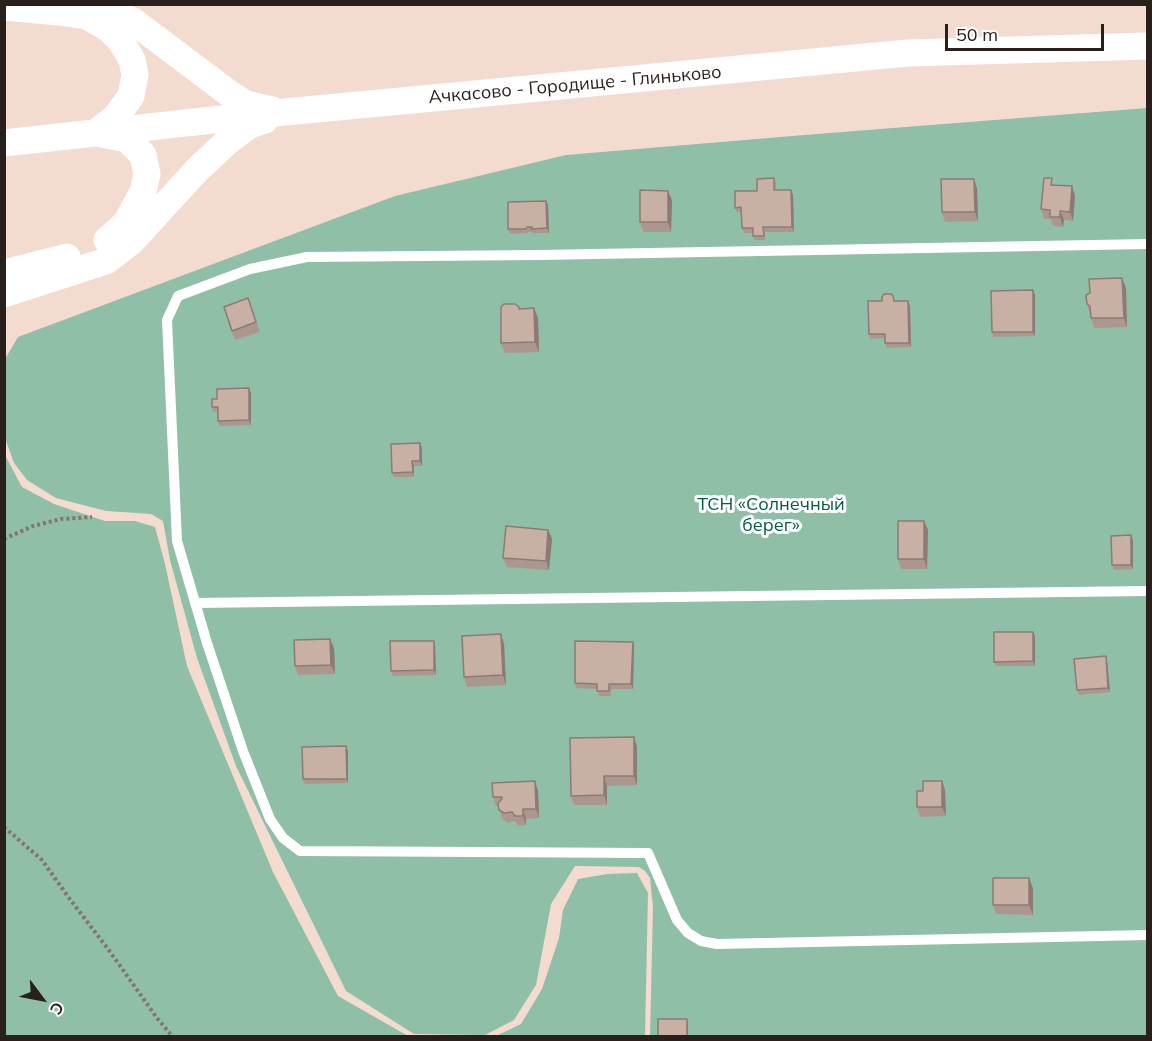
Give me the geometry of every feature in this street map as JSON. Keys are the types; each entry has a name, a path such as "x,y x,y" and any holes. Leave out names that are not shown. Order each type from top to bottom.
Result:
{"street":[{"path":"93,4 133,21 246,104 285,112"},
{"path":"4,7 87,16 108,29 121,41 132,60 135,75 131,96 115,118 95,133"},
{"name":"Ачкасово - Городище - Глиньково","path":"4,143 285,112 908,53 1148,46"},
{"path":"4,294 106,261 132,241 198,169 227,142 250,125 285,112"},
{"path":"4,273 97,249 126,223 143,192 147,174 143,155 127,139 95,133"}],"lane":[{"path":"1148,244 307,257 250,270 177,296 167,320 177,541 243,751 270,819 283,838 300,850 648,853 676,920 688,933 701,940 717,944 1148,935"},
{"path":"195,603 1148,591"}],"path":[{"path":"4,539 33,526 61,519 92,516"},
{"path":"4,827 42,860 172,1036"}],"green space":[{"name":"ТСН «Солнечный берег»","path":"1147,108 1147,1036 650,1036 653,907 650,878 639,867 575,866 551,904 536,985 514,1020 485,1035 414,1034 346,991 236,766 197,658 170,560 163,521 151,514 106,511 56,498 27,480 14,463 5,438 5,359 18,337 395,196 566,155"},
{"path":"5,455 22,487 54,504 105,521 135,521 155,527 187,666 273,872 338,996 408,1036 5,1036"},
{"path":"637,873 648,893 645,1036 496,1036 521,1024 542,989 559,938 563,910 578,879 607,874"}],"building":[{"path":"774,178 774,190 791,190 792,227 763,227 764,236 753,236 753,228 742,228 741,207 735,208 735,191 757,191 757,179"},
{"path":"1044,178 1052,178 1051,185 1072,186 1070,212 1060,211 1060,217 1050,217 1050,210 1041,209"},
{"path":"941,179 974,179 975,212 942,212"},
{"path":"640,190 668,191 668,222 640,222"},
{"path":"546,201 547,228 508,229 508,202"},
{"path":"1122,278 1124,318 1091,318 1086,295 1090,293 1089,279"},
{"path":"1033,290 1033,332 992,332 991,291"},
{"path":"884,294 891,294 894,301 908,301 909,343 885,343 885,334 869,334 868,301 882,301"},
{"path":"248,298 256,322 232,331 224,307"},
{"path":"504,304 515,304 519,309 534,308 535,342 501,343 501,307"},
{"path":"249,388 249,420 218,421 218,407 212,407 212,399 217,399 217,389"},
{"path":"420,443 420,461 412,461 413,472 392,473 391,444"},
{"path":"898,521 924,521 924,559 898,559"},
{"path":"506,526 548,530 546,561 503,558"},
{"path":"1131,535 1131,565 1112,565 1111,536"},
{"path":"994,632 1033,632 1033,661 994,662"},
{"path":"501,634 503,675 464,677 462,636"},
{"path":"330,639 331,665 295,666 294,640"},
{"path":"390,641 434,641 434,670 391,671"},
{"path":"575,641 633,642 631,684 609,684 609,691 597,691 597,684 575,683"},
{"path":"1106,656 1108,688 1077,690 1074,659"},
{"path":"634,737 634,776 604,776 604,795 571,796 570,738"},
{"path":"346,746 347,779 303,779 302,747"},
{"path":"535,781 536,809 523,809 523,816 515,816 512,812 504,813 499,810 498,803 502,797 493,797 492,783"},
{"path":"923,781 942,781 942,807 917,807 917,791 923,791"},
{"path":"993,878 1029,878 1029,905 993,905"},
{"path":"658,1019 687,1019 687,1036 658,1036"}]}
